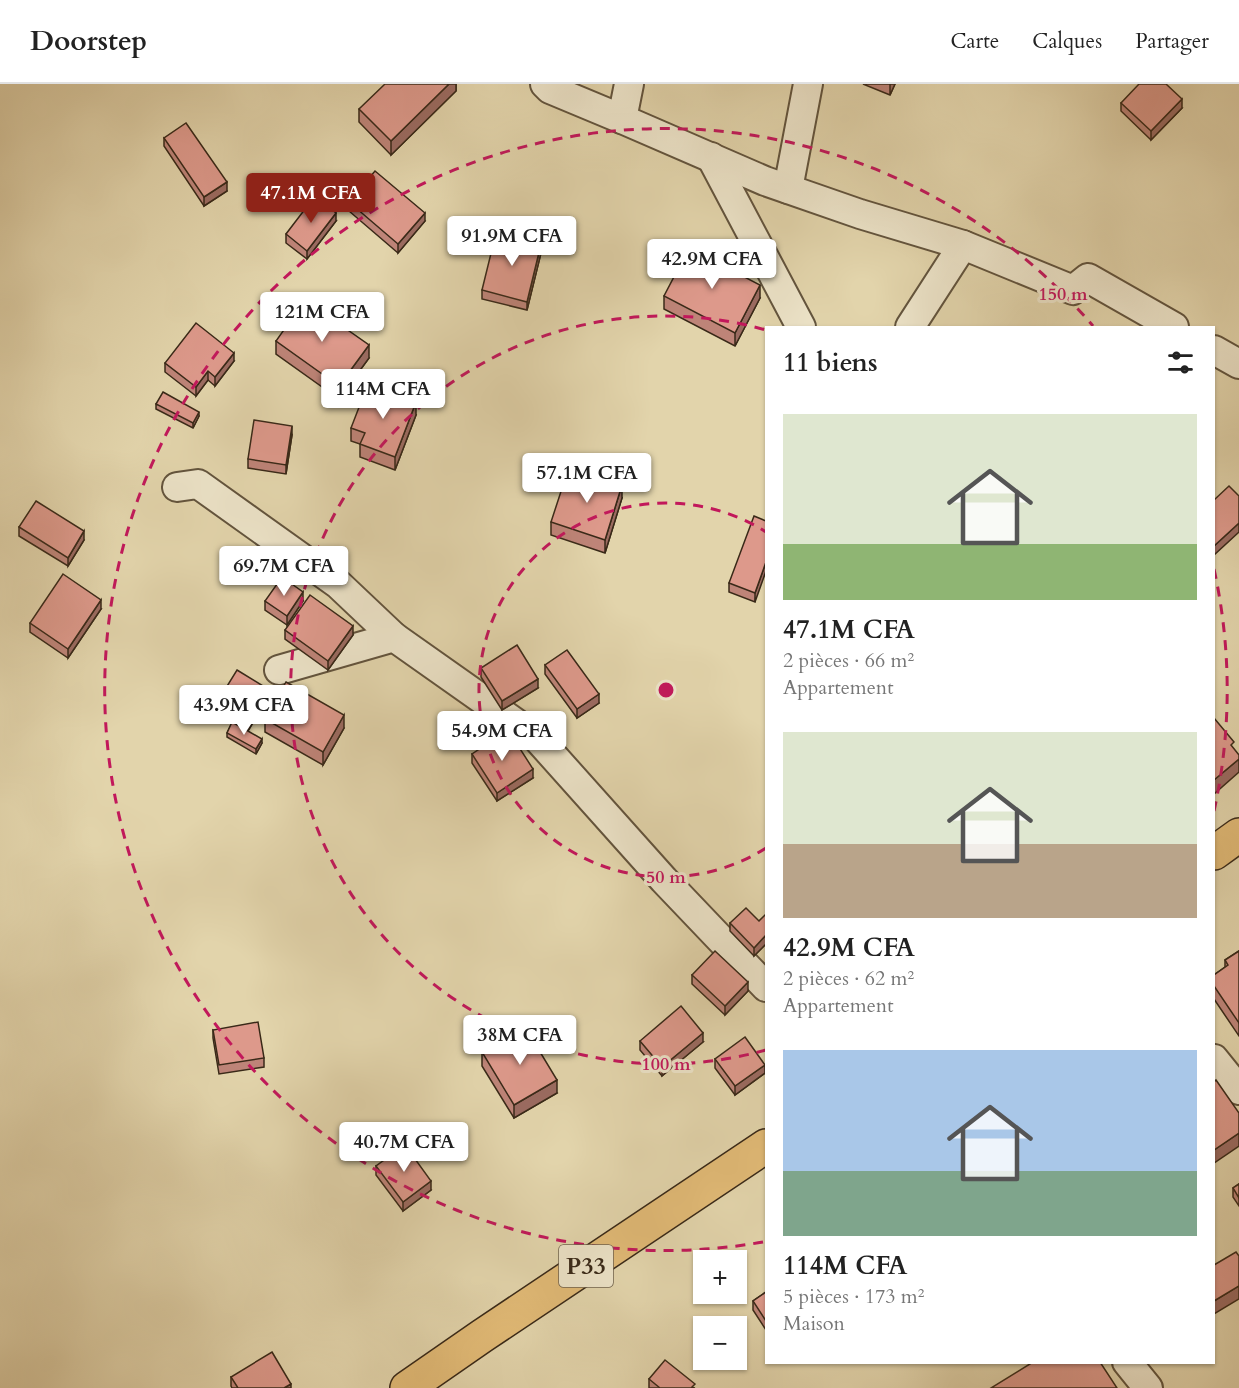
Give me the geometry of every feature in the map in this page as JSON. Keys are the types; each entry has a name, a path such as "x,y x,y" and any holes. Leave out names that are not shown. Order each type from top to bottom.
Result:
{"main road":[{"path":"1215,852 1239,835"},
{"name":"P33","path":"407,1388 765,1147"}],"street":[{"path":"545,84 550,89 765,181 860,214 963,245 1073,290 1088,278 1172,326"},
{"path":"622,119 629,84"},
{"path":"788,189 808,84"},
{"path":"711,157 800,326"},
{"path":"911,326 963,245"},
{"path":"1215,351 1239,364"},
{"path":"177,487 198,484 338,584 394,637 537,738 664,880 765,986"},
{"path":"279,670 394,637"},
{"path":"1215,1060 1239,1090"},
{"path":"1129,1364 1148,1388"}],"building":[{"path":"385,84 449,84 391,141 359,109"},
{"path":"1139,84 1166,84 1182,99 1151,131 1121,103"},
{"path":"186,123 227,182 204,197 164,138"},
{"path":"375,171 425,213 398,244 349,202"},
{"path":"315,196 336,213 307,251 286,234"},
{"path":"496,233 541,244 527,302 482,290"},
{"path":"689,248 760,285 735,333 664,296"},
{"path":"305,300 369,345 339,386 276,341"},
{"path":"196,323 234,353 215,377 208,371 196,387 165,363"},
{"path":"368,384 416,402 395,457 360,444 365,433 351,428"},
{"path":"163,392 199,412 193,423 156,404"},
{"path":"254,420 292,426 286,465 248,459"},
{"path":"569,467 622,485 605,540 551,522"},
{"path":"1229,486 1239,496 1239,523 1215,545 1215,499"},
{"path":"36,501 84,531 68,558 19,527"},
{"path":"754,516 765,521 765,565 755,593 729,583"},
{"path":"63,574 101,600 68,649 30,623"},
{"path":"282,577 303,592 287,616 265,601"},
{"path":"310,595 353,626 328,661 285,630"},
{"path":"517,645 538,679 502,701 481,668"},
{"path":"567,650 599,694 577,709 545,665"},
{"path":"237,670 268,689 247,723 216,704"},
{"path":"286,682 344,715 323,752 265,719"},
{"path":"1215,719 1234,742 1231,745 1239,755 1239,759 1215,779"},
{"path":"232,722 262,739 256,749 227,733"},
{"path":"508,730 533,769 497,793 472,754"},
{"path":"746,908 759,921 765,915 765,936 754,948 730,923"},
{"path":"715,951 748,982 725,1006 692,975"},
{"path":"1239,951 1239,1023 1215,987 1215,974 1228,965 1225,960"},
{"path":"681,1006 703,1033 662,1067 640,1041"},
{"path":"258,1022 264,1058 219,1065 213,1030"},
{"path":"525,1027 557,1080 514,1105 482,1052"},
{"path":"745,1037 765,1065 735,1086 715,1059"},
{"path":"1215,1081 1239,1113 1239,1133 1215,1149"},
{"path":"405,1145 431,1181 403,1202 376,1166"},
{"path":"1239,1184 1239,1198 1233,1188"},
{"path":"1236,1252 1239,1256 1239,1286 1215,1300 1215,1264"},
{"path":"765,1293 765,1319 753,1301"},
{"path":"272,1352 291,1384 284,1388 238,1388 231,1377"},
{"path":"665,1360 695,1384 691,1388 660,1388 649,1379"},
{"path":"1030,1364 1101,1364 1117,1388 991,1388"}]}
